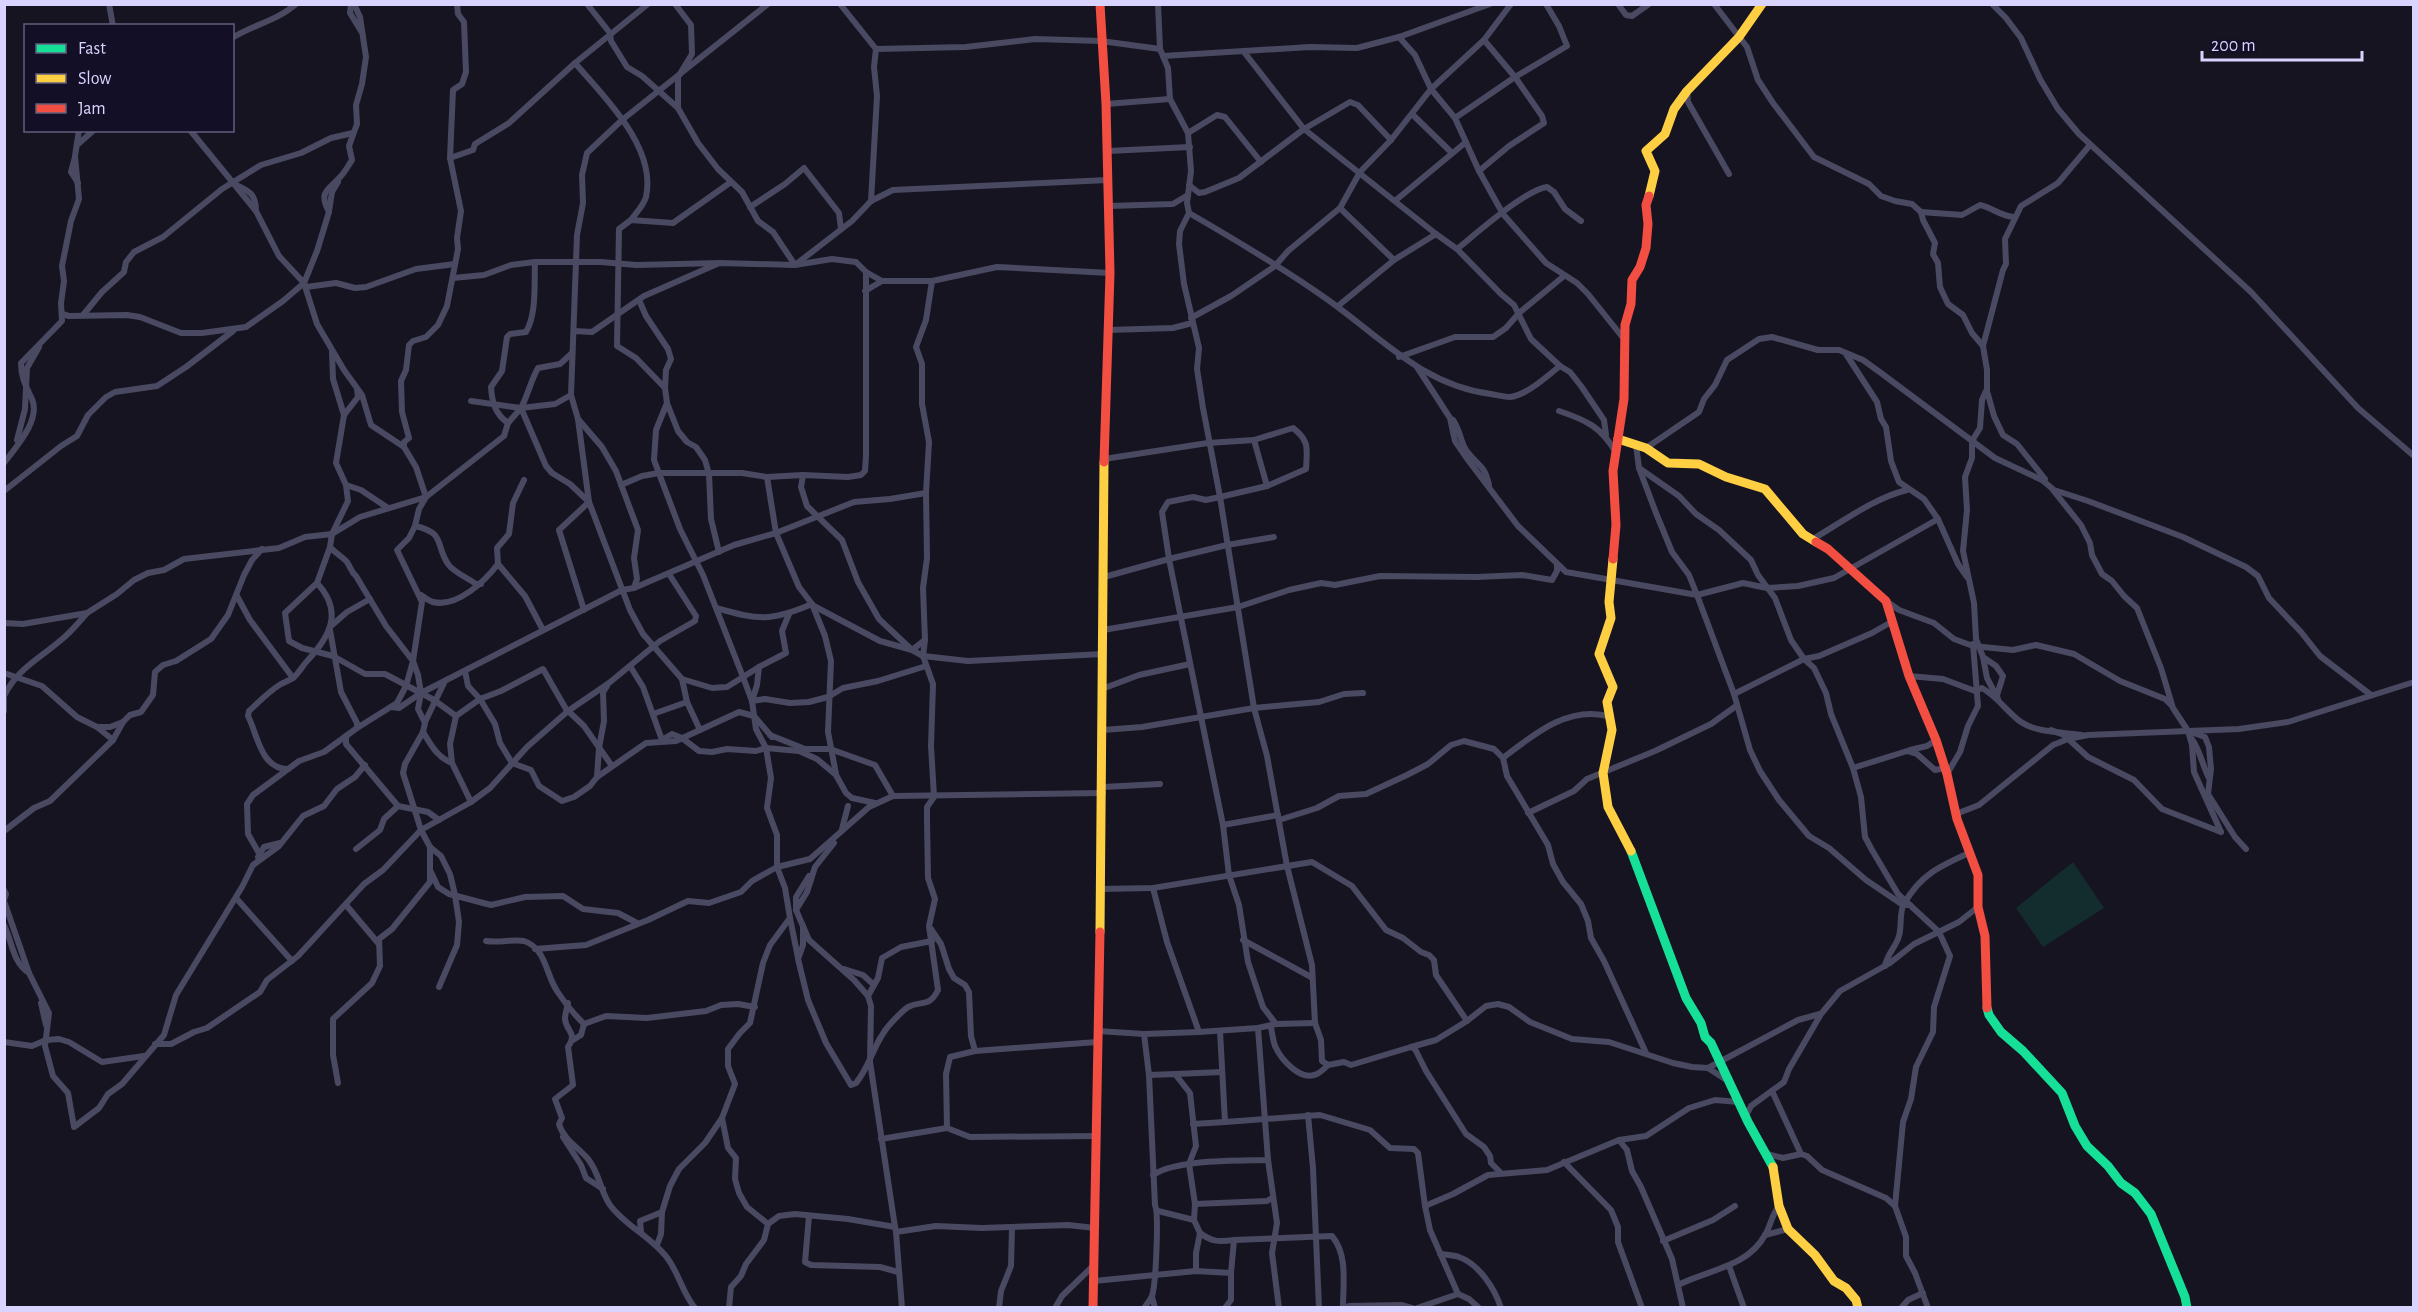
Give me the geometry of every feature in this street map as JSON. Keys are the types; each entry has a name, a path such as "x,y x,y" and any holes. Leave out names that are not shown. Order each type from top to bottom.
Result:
{"street":[{"path":"109,4 113,24"},
{"path":"234,37 279,16 296,4"},
{"path":"305,285 329,212 323,201 325,191 342,176 352,160 349,146 357,124 356,105 366,57 360,17 353,4"},
{"path":"404,447 404,442 409,438 402,412 400,381 406,370 409,345 413,341 426,337 438,325 447,306 455,264 461,211 450,159 453,90 462,84 466,72 464,22 458,14 457,4"},
{"path":"587,4 610,33 611,41 627,67 678,108 698,143 718,169 742,192 758,221 773,232 795,265"},
{"path":"450,159 472,150 475,144 509,123 610,33 648,4"},
{"path":"675,4 691,25 692,54 678,77 678,108"},
{"path":"700,730 687,702 682,679 643,634 634,618 589,502 578,419 571,395 577,235 584,203 582,175 587,153 622,120 768,4"},
{"path":"840,4 876,49 874,67 877,96 871,201"},
{"path":"1093,1308 1096,1263 1097,1042 1103,790 1104,459 1110,273 1108,151 1100,4"},
{"path":"1158,4 1161,52 1168,68 1170,99 1188,133 1189,185 1186,203 1190,213 1249,247 1338,306 1399,357 1467,391 1510,397 1542,380 1560,366"},
{"path":"876,49 966,47 1035,39 1101,41 1161,52 1245,52 1310,47 1357,48 1399,37 1490,4"},
{"path":"1108,330 1173,328 1191,321 1275,266 1288,251 1340,208 1360,172 1391,140 1431,89 1484,40 1511,4"},
{"path":"1455,118 1515,77 1567,46 1546,4"},
{"path":"1618,4 1626,15 1632,16 1649,4"},
{"path":"1714,4 1747,47 1758,80 1814,157 1869,184 1881,196 1912,204 1921,212 1935,243 1933,254 1938,263 1940,287 1948,304 1964,315 1972,333 1983,346"},
{"path":"1762,4 1739,37 1687,91 1674,110 1665,134 1646,151 1655,171 1654,182 1646,205 1648,224 1646,248 1640,267 1632,280 1631,304 1625,325 1624,399 1613,471 1616,525 1609,603 1611,618 1599,654 1613,687 1607,702 1612,730 1603,773 1608,807 1634,857 1686,998 1773,1166 1779,1206 1788,1229 1815,1255 1834,1281 1846,1288 1856,1300 1858,1308"},
{"path":"1992,4 2021,38 2040,79 2058,109 2090,145 2251,292 2358,408 2414,456"},
{"path":"1399,37 1415,55 1431,89 1455,118 1479,171 1503,214 1546,263 1578,283 1624,339"},
{"path":"1479,171 1509,146 1544,123 1542,116 1515,77 1484,40"},
{"path":"1245,52 1304,129 1457,249 1501,294 1514,304 1531,339 1560,366 1570,372 1604,420 1606,435 1615,451"},
{"path":"575,63 622,120 640,148 646,165 646,199 631,220 619,229 617,346 636,358 665,388"},
{"path":"1687,91 1688,102 1729,174"},
{"path":"1106,104 1170,99"},
{"path":"1189,185 1199,193 1239,178 1304,129 1350,102 1358,105 1391,140"},
{"path":"1412,114 1452,153"},
{"path":"1188,133 1217,115 1225,117 1261,162"},
{"path":"4,463 34,415 34,407 21,376 21,363 62,321 61,303 64,280 62,266 71,221 80,199 75,156 79,132"},
{"path":"77,146 92,132"},
{"path":"192,132 256,211 279,256 305,285 311,310 331,348 362,395 371,425 404,447 416,467 426,497"},
{"path":"83,315 102,292 124,272 126,262 134,252 163,237 222,189 261,165 301,153 331,138 354,132"},
{"path":"1396,201 1466,142"},
{"path":"2090,145 2058,183 2026,201 2005,238 2006,264 1983,346 1987,370 1987,391 1994,417 2003,435 2017,444 2081,525 2102,574 2112,581 2137,608 2161,668 2173,708"},
{"path":"1108,151 1190,147"},
{"path":"750,207 785,184 804,168 839,213 841,229"},
{"path":"795,265 841,229 871,201 893,190 1108,180"},
{"path":"631,220 673,223 731,182"},
{"path":"1457,249 1519,200 1539,188 1547,187 1554,192 1565,208 1581,221"},
{"path":"1109,206 1173,204 1188,195"},
{"path":"1921,212 1962,215 1980,205 1987,206 2001,216 2015,217"},
{"path":"1340,208 1394,260"},
{"path":"1190,213 1180,231 1179,244 1191,321 1199,348 1197,369 1208,443 1220,497 1254,708 1268,756 1287,866 1312,965 1315,1023 1321,1040 1322,1061 1328,1065"},
{"path":"1338,306 1394,260 1436,234"},
{"path":"453,278 484,275 512,265 535,262 795,265 832,259 856,262 866,272 882,281 932,281 997,267 1110,273"},
{"path":"508,423 501,418 493,405 491,387 502,371 507,337 510,334 526,332 529,328 533,305 535,262"},
{"path":"574,331 592,332 639,300 720,263"},
{"path":"62,314 69,316 127,315 140,317 181,333 202,333 246,327 305,285 336,283 356,288 366,287 416,269 455,264"},
{"path":"621,485 642,476 659,473 742,473 766,477 861,476 865,471 866,272"},
{"path":"1399,357 1455,337 1493,337 1564,276"},
{"path":"865,291 882,281"},
{"path":"667,403 656,434 654,460 680,529 716,608 752,701 756,729 766,748 771,778 768,808 777,835 777,867 785,888 808,1000 821,1033 851,1084 858,1081 870,1062 876,1044 888,1026 908,1007 926,1004 934,999 938,990 929,926 935,899 928,878 927,807 934,796 931,746 933,684 923,656 925,640 923,588 927,558 926,493 929,442 922,404 922,363 916,347 926,320 932,281"},
{"path":"639,300 646,316 668,349 671,359 666,370 665,388 667,403 678,431 687,442 696,447 705,460 709,474 711,519 719,552"},
{"path":"4,491 77,436 88,415 106,397 115,392 157,386 186,367 236,328"},
{"path":"1641,446 1699,412 1727,360 1760,339 1772,337 1818,350 1829,348 1846,353 1863,360 1995,458 2042,480 2054,490 2147,522 2246,567 2258,576 2269,598 2320,656 2371,695"},
{"path":"331,348 333,379 344,415 336,463 346,485 348,501 332,534 330,547 316,584 285,613 289,641 333,656 365,674 385,674 434,700 456,716"},
{"path":"1846,353 1877,402 1881,419 1886,427 1891,461 1899,482 1907,490 1923,499 1938,519 1958,564 1969,579"},
{"path":"260,855 248,834 247,804 253,795 299,761 324,752 398,703 406,686 413,661 422,602 421,595 397,550 409,538 419,509 426,497 504,436 508,423 521,408 530,390 533,375 538,368 560,364 571,354"},
{"path":"1417,367 1450,418 1455,441 1518,526 1566,572 1697,595 1743,583 1767,588 1815,584 1850,570 1938,519"},
{"path":"344,415 358,397 357,389"},
{"path":"15,448 27,391"},
{"path":"1946,771 1960,752 1968,726 1978,706 1974,603 1963,544 1967,510 1965,477 1972,458 1972,441 1980,428 1982,400 1987,391"},
{"path":"471,401 521,408 555,404 571,395"},
{"path":"521,408 546,466 589,502"},
{"path":"1560,411 1585,420 1606,435"},
{"path":"578,419 602,447 616,471 638,531 634,558 637,579 634,588"},
{"path":"1104,459 1208,443 1254,440 1293,428 1307,443 1306,469 1267,486 1206,500 1193,497 1168,502 1162,512 1169,559 1223,825 1229,875 1239,905 1243,939 1263,1007 1273,1025 1276,1048 1287,1063 1298,1073 1310,1076 1317,1074 1328,1065 1344,1062 1351,1065 1437,1040 1486,1006 1498,1004 1509,1007 1530,1022 1555,1031 1588,1040 1610,1042 1692,1067 1708,1068 1729,1081"},
{"path":"1618,439 1641,446 1668,463 1699,464 1726,477 1765,489 1803,534 1828,549 1886,601 1899,610 1934,623 1954,639 1977,647 2013,651 2036,645 2074,654 2120,681 2165,699 2196,745 2201,765 2209,778"},
{"path":"1254,440 1267,486"},
{"path":"1641,446 1640,468 1672,552 1689,575 1697,595 1734,694 1750,750 1760,771 1809,836 1829,848 1866,880 1906,904 1939,932 1950,956 1934,1007 1933,1032 1917,1066 1911,1099 1903,1122 1896,1206 1906,1237 1906,1256 1928,1308"},
{"path":"1640,468 1679,496 1696,514 1719,530 1751,560 1758,575 1775,598 1791,640 1804,659 1814,668 1826,693 1831,714 1853,768 1861,797 1865,837 1906,904"},
{"path":"803,475 801,487 807,506 815,517 842,540 858,582 879,619 912,650"},
{"path":"766,477 776,533 800,587 812,604 825,636 831,661 828,697 830,749 836,775 846,793 848,807 854,820"},
{"path":"524,480 513,503 509,534 497,548 498,564 525,596 543,630"},
{"path":"346,485 361,490 388,508"},
{"path":"1813,539 1891,494 1907,490"},
{"path":"391,707 399,708 421,693 622,590 634,588 669,574 734,545 776,533 854,502 926,493"},
{"path":"4,711 4,697 23,668 63,639 87,613 134,580 148,573 164,570 184,560 279,548 305,537 332,534 360,517 426,497"},
{"path":"584,610 559,530 589,502"},
{"path":"415,526 429,529 441,543 448,565 476,584 481,584"},
{"path":"1104,577 1227,545 1274,537"},
{"path":"330,547 338,556 346,560 386,626 413,661 421,693 418,709 425,723"},
{"path":"4,831 34,808 50,801 113,740 123,722 130,715 141,712 153,695 155,672 163,665 176,661 211,639 228,615 252,560 262,549"},
{"path":"421,595 432,602 442,602 465,595 481,584 498,564"},
{"path":"1103,630 1238,607 1289,590 1321,583 1335,585 1380,576 1522,575 1552,580 1557,571 1557,565"},
{"path":"155,1044 171,1044 207,1028 260,992 267,980 292,961 421,830 471,801 497,782 512,763 568,711 609,683 654,646 696,621 696,616 669,574"},
{"path":"316,584 326,593 330,603 333,656 341,692 357,723 357,728"},
{"path":"237,596 250,620 293,678"},
{"path":"289,769 278,769 269,762 248,716 249,711 279,685 293,678 316,652 330,628 347,612 370,599"},
{"path":"1886,601 1909,676 1936,740 1956,814 1978,875 1977,907 1987,951 1986,1002 1989,1015 2001,1032 2023,1051 2061,1093 2075,1126 2087,1146 2108,1166 2121,1183 2135,1193 2151,1214 2185,1297 2187,1308"},
{"path":"716,608 768,619 789,614 812,604"},
{"path":"812,604 880,641 912,650 923,656 968,661 1103,654"},
{"path":"4,623 23,624 87,613"},
{"path":"682,679 712,688 728,687 786,653 782,632 789,614"},
{"path":"1734,694 1804,659 1820,656 1893,621"},
{"path":"912,650 925,640"},
{"path":"1977,647 1983,657 2002,676 1998,697"},
{"path":"1983,657 1987,678 1998,697 2022,723 2036,729 2088,735 2239,729 2288,722 2414,682"},
{"path":"1102,689 1139,675 1190,664"},
{"path":"630,666 644,687 662,740"},
{"path":"752,701 774,699 789,703 828,697 843,688 878,681 926,666"},
{"path":"752,701 759,667"},
{"path":"471,801 452,763 450,744 456,716 480,699 501,691 543,669 568,711 584,726 612,766"},
{"path":"465,671 468,686 480,699 495,724 500,744 512,763 531,770 539,786 562,801 574,797 590,786 597,777 646,743 662,740 675,741 740,712 754,716 772,737"},
{"path":"4,673 42,686 77,717 113,740"},
{"path":"1909,676 1943,679 1976,691 1982,688 1998,697"},
{"path":"439,987 456,945 459,922 455,895 450,874 441,856 430,847 421,830 403,773 405,764 423,732 434,700 445,682"},
{"path":"597,777 604,721 603,692 609,683"},
{"path":"830,685 843,688"},
{"path":"1102,730 1142,727 1254,708 1319,702 1344,694 1364,693"},
{"path":"653,714 687,702"},
{"path":"1528,813 1574,791 1587,779 1711,724 1736,706"},
{"path":"1503,759 1539,729 1554,722 1591,714 1611,717"},
{"path":"97,728 110,727 123,722"},
{"path":"756,729 805,749 830,749 875,765 893,796"},
{"path":"2051,730 2064,735 2088,757 2134,780 2162,809 2221,832 2194,772 2188,732"},
{"path":"423,732 435,751 444,760 452,763"},
{"path":"2188,732 2205,737 2209,747 2211,769 2208,794 2235,837 2246,849"},
{"path":"1956,814 1980,805 2053,745 2088,735"},
{"path":"346,736 346,744 398,806 428,812 439,820"},
{"path":"682,738 699,752 727,749 756,751 766,748 799,751 817,759 836,775"},
{"path":"1853,768 1927,746 1936,740"},
{"path":"1223,825 1278,818 1317,808 1339,796 1366,794 1428,764 1451,745 1464,741 1494,749 1503,759 1507,776 1548,845 1553,864 1563,882 1581,904 1588,921 1591,938 1604,961 1646,1053"},
{"path":"1906,751 1917,754 1935,770 1946,771"},
{"path":"253,866 281,843 303,816 324,806 337,789 355,777 364,765"},
{"path":"535,949 586,945 688,901 709,903 741,892 752,881 777,867 810,859 875,803 893,796 946,794 991,796 1103,790 1160,784"},
{"path":"846,793 852,798 875,803"},
{"path":"356,849 380,830 384,819 398,806"},
{"path":"848,807 841,831 796,897 796,910 808,940 841,968 868,996 871,1006 870,1062 896,1229 902,1308"},
{"path":"4,890 6,894 4,901 29,973 49,1013 47,1031 49,1040 45,1046 52,1076 68,1093 74,1127 99,1107 108,1094 122,1084 166,1030 176,995 236,898 264,847 281,843"},
{"path":"338,1083 333,1054 333,1019 372,983 380,966 379,939 393,929 430,882 430,847"},
{"path":"1884,966 1886,958 1899,938 1906,904 1920,879 1944,864 1970,853"},
{"path":"1101,889 1153,888 1312,862 1352,886 1386,930 1404,938 1420,952 1429,955 1434,960 1436,975 1467,1021"},
{"path":"431,872 438,887 449,894 491,905 525,897 563,896 583,909 618,912 637,923"},
{"path":"1153,888 1167,942 1199,1032"},
{"path":"236,898 292,961"},
{"path":"346,904 378,943"},
{"path":"1746,1116 1750,1106 1784,1082 1821,1014 1840,991 1884,966 1914,944 1959,922 1977,907"},
{"path":"657,1245 661,1234 662,1212 670,1186 680,1169 705,1143 722,1118 735,1083 728,1066 728,1049 750,1023 763,963 770,945 796,910"},
{"path":"4,925 11,939 14,956 20,966 29,973"},
{"path":"798,959 802,945 803,926"},
{"path":"929,926 941,944 954,978 965,985 969,992 971,1036 975,1052"},
{"path":"1243,939 1311,977"},
{"path":"486,941 527,942 545,962 557,992 584,1024"},
{"path":"868,996 878,978 882,958 901,947 932,941"},
{"path":"841,968 862,975 874,985"},
{"path":"568,1003 565,1019 573,1040"},
{"path":"584,1024 606,1016 647,1018 706,1011 721,1005 755,1006"},
{"path":"1708,1068 1798,1020 1821,1014"},
{"path":"1098,1031 1144,1034 1199,1032 1315,1023"},
{"path":"584,1024 580,1035 568,1047 573,1085 555,1099 562,1118 559,1124 561,1134 581,1165 586,1178 603,1189"},
{"path":"1258,1028 1268,1160 1277,1223 1272,1252 1279,1308"},
{"path":"1220,1031 1225,1122"},
{"path":"1144,1034 1149,1075 1155,1205 1158,1211 1156,1274 1152,1297 1155,1308"},
{"path":"4,1042 32,1046 49,1040 69,1042 102,1062 144,1056"},
{"path":"947,1128 946,1066 950,1057 975,1052 1097,1042"},
{"path":"1411,1047 1415,1049 1426,1071 1466,1134 1484,1147 1490,1156 1491,1163 1500,1172"},
{"path":"1149,1075 1222,1072"},
{"path":"1175,1074 1190,1093 1196,1146 1189,1164 1195,1204 1194,1220 1200,1233 1216,1242 1332,1236 1340,1245 1343,1258 1343,1308"},
{"path":"1772,1091 1801,1154"},
{"path":"1425,1206 1488,1175 1500,1172 1547,1170 1618,1140 1646,1136 1689,1108 1715,1100 1731,1100 1741,1103"},
{"path":"1308,1115 1313,1168 1314,1236 1319,1308"},
{"path":"1193,1124 1308,1115 1327,1116 1370,1130 1390,1148 1414,1149 1418,1153 1430,1230 1458,1294 1469,1299 1479,1308"},
{"path":"722,1118 728,1148 736,1158 735,1179 739,1193 747,1207 768,1224"},
{"path":"881,1139 947,1128 970,1137 1097,1137"},
{"path":"561,1134 579,1148 592,1164 599,1175 609,1203 616,1212 657,1245 680,1278 695,1308"},
{"path":"1618,1140 1627,1150 1632,1171 1672,1259 1683,1308"},
{"path":"1767,1155 1783,1158 1801,1154 1807,1156 1822,1170 1886,1198 1896,1206"},
{"path":"1153,1175 1162,1169 1189,1164 1268,1160"},
{"path":"1564,1162 1611,1210 1618,1227 1618,1242 1642,1308"},
{"path":"1195,1204 1267,1201 1272,1198"},
{"path":"1663,1241 1713,1220 1735,1206"},
{"path":"1678,1285 1691,1278 1728,1266 1751,1253 1766,1235 1771,1216 1779,1206"},
{"path":"1158,1211 1194,1220"},
{"path":"642,1232 640,1221 662,1212"},
{"path":"729,1308 731,1287 741,1276 746,1264 764,1239 768,1224 778,1216 848,1219 896,1229 936,1226 1068,1225 1095,1228"},
{"path":"809,1216 805,1262 811,1265 880,1267 898,1272"},
{"path":"999,1308 1001,1291 1011,1266 1012,1227"},
{"path":"1766,1235 1788,1229"},
{"path":"1196,1271 1196,1253 1200,1233"},
{"path":"1225,1308 1231,1300 1234,1240"},
{"path":"1440,1254 1460,1257 1479,1271 1496,1293 1501,1308"},
{"path":"1055,1308 1062,1296 1096,1263"},
{"path":"1728,1266 1743,1306 1733,1308"},
{"path":"1094,1281 1196,1271 1231,1273"},
{"path":"1900,1308 1908,1300 1923,1293"},
{"path":"1417,1308 1458,1294"},
{"path":"1144,1308 1152,1297"},
{"path":"1343,1308 1348,1305 1401,1305 1412,1308"}],"green space":[{"path":"2073,862 2104,908 2043,947 2016,908"}],"traffic: fast":[{"path":"1631,851 1686,998 1701,1023 1705,1037 1711,1043 1748,1122 1773,1167"},
{"path":"1987,1008 2001,1032 2023,1051 2062,1093 2075,1126 2087,1146 2108,1166 2121,1183 2135,1193 2151,1214 2185,1297 2187,1308"}],"traffic: slow":[{"path":"1649,196 1655,171 1646,151 1665,134 1674,109 1687,91 1739,37 1762,4"},
{"path":"1618,439 1646,448 1668,463 1699,464 1726,477 1765,489 1803,534 1816,542"},
{"path":"1100,932 1104,462"},
{"path":"1613,559 1609,602 1611,618 1599,654 1613,687 1607,702 1612,730 1603,773 1608,807 1631,851"},
{"path":"1773,1167 1779,1206 1788,1229 1815,1255 1834,1281 1846,1288 1856,1300 1858,1308"}],"traffic: jam":[{"path":"1100,4 1106,104 1110,273 1104,462"},
{"path":"1613,559 1616,525 1613,471 1624,399 1625,325 1631,304 1632,280 1640,267 1646,248 1648,224 1646,205 1649,196"},
{"path":"1816,542 1828,549 1886,601 1909,676 1936,740 1947,774 1957,819 1978,875 1978,907 1985,936 1987,1008"},
{"path":"1093,1308 1100,932"}]}
